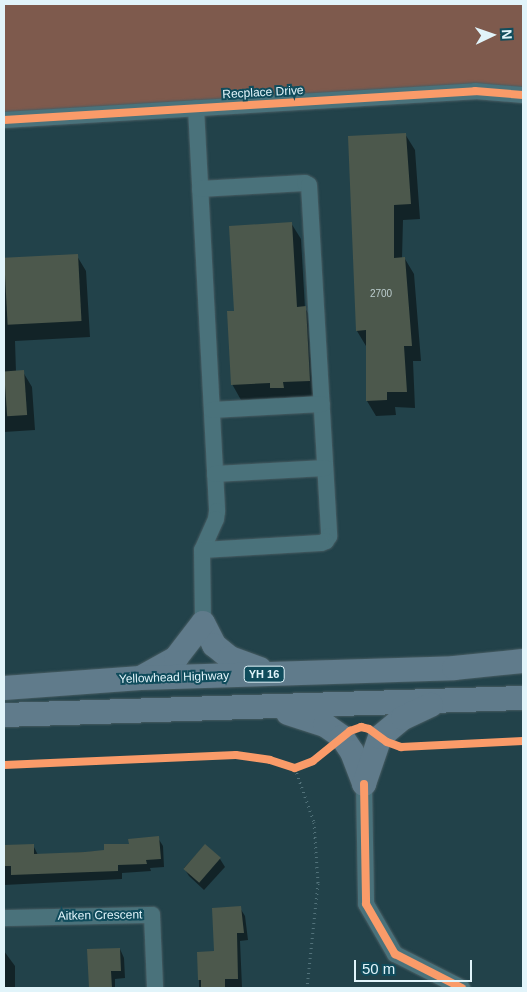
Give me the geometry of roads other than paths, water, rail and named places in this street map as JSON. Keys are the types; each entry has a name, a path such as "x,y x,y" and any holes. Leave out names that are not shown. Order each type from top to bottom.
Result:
{"highway":[{"path":"141,678 176,658 203,623 214,645 230,658 279,674"},
{"name":"Yellowhead Highway","path":"4,688 141,678 454,668 523,661"},
{"path":"4,716 523,698"},
{"path":"364,784 380,737 403,718 441,701"},
{"path":"272,708 309,719 336,732 352,752 364,784"}],"street":[{"name":"Recplace Drive","path":"4,120 475,92 523,95"},
{"path":"196,108 216,519 202,550 203,623"},
{"path":"200,189 306,182 309,185 329,536 322,543 202,550"},
{"path":"212,410 322,404"},
{"path":"215,474 325,468"},
{"path":"364,784 366,904 394,954 462,988"},
{"name":"Aitken Crescent","path":"4,918 152,915 155,988"}]}
